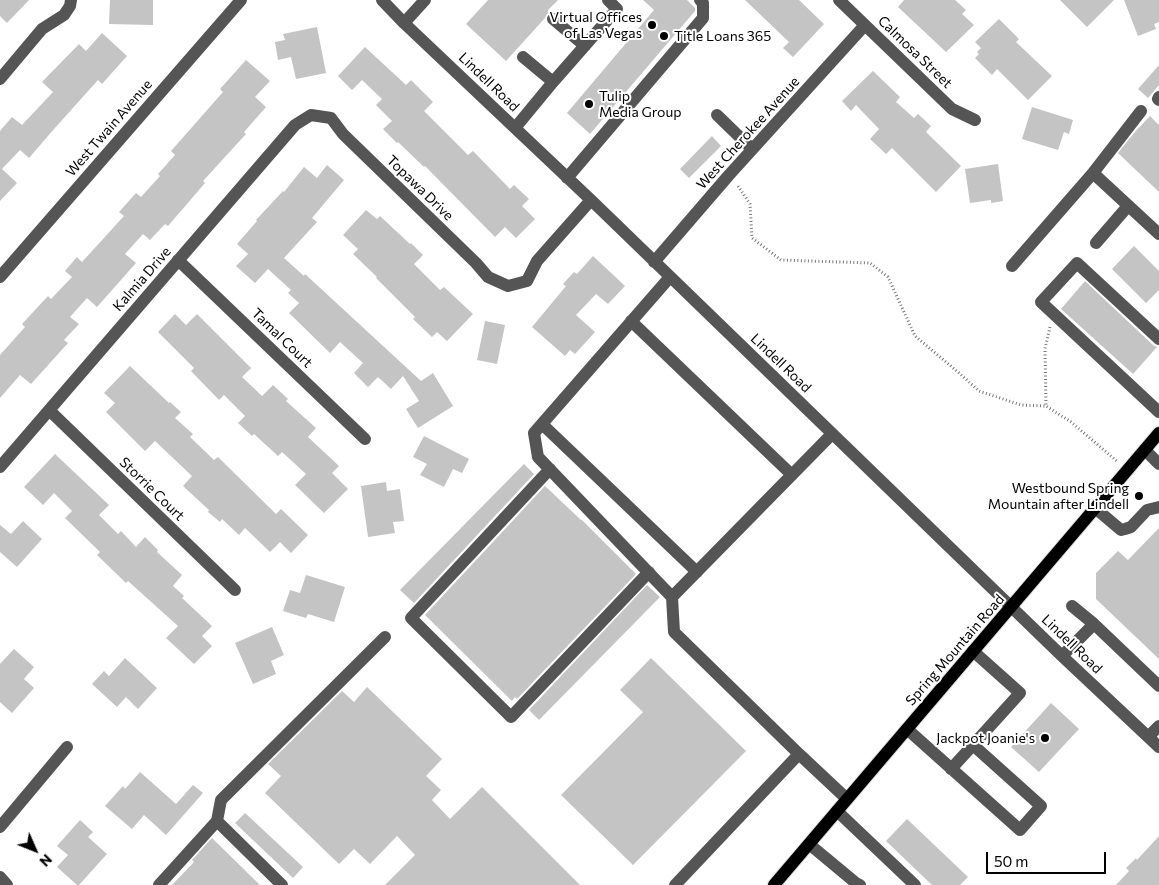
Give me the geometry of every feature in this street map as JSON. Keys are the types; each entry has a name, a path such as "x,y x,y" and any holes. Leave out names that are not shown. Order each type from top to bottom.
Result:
{"main road":[{"name":"Spring Mountain Road","path":"774,885 1159,433"}],"street":[{"path":"0,79 42,29 64,15 70,6 71,0"},
{"name":"West Twain Avenue","path":"0,276 241,0"},
{"name":"Lindell Road","path":"382,0 1011,607 1159,747"},
{"path":"404,23 425,0"},
{"path":"515,128 617,9 608,0"},
{"path":"567,178 703,18 703,3 700,0"},
{"name":"Calmosa Street","path":"839,0 952,109 975,120"},
{"path":"553,19 584,46"},
{"name":"West Cherokee Avenue","path":"654,262 752,149 865,25"},
{"path":"523,57 553,82"},
{"path":"1012,266 1093,173 1141,111"},
{"name":"Kalmia Drive","path":"0,467 295,125 311,115"},
{"name":"Topawa Drive","path":"311,115 331,118 343,134 476,263 488,277 508,286 527,281 537,261 591,200"},
{"path":"717,115 752,149"},
{"path":"1093,173 1159,234"},
{"path":"1096,242 1128,206"},
{"name":"Tamal Court","path":"178,260 366,439"},
{"path":"1159,339 1077,263 1041,302 1159,412"},
{"path":"670,277 534,433 538,457 672,597 674,632 847,799"},
{"path":"631,321 792,475"},
{"name":"Storrie Court","path":"49,410 235,590"},
{"path":"542,424 697,572"},
{"path":"672,597 832,434"},
{"path":"1144,450 1159,464"},
{"path":"550,469 411,618 511,717 649,572"},
{"path":"1095,508 1121,530 1131,527 1147,510 1159,507"},
{"path":"1072,606 1094,624 1159,686"},
{"path":"1062,656 1094,624"},
{"path":"159,885 217,821 221,800 385,637"},
{"path":"951,769 1020,693 973,651"},
{"path":"1148,737 1159,726"},
{"path":"906,729 1020,830 1041,806 973,745"},
{"path":"0,827 67,748"},
{"path":"675,885 799,754"},
{"path":"837,811 915,885"},
{"path":"217,821 282,885"},
{"path":"809,844 860,885"},
{"path":"0,877 7,885"}],"path":[{"path":"730,175 750,204 752,238 782,260 870,263 888,277 915,336 979,391 1021,406 1046,406 1071,422 1128,470"},
{"path":"1046,406 1045,348 1050,324"}],"building":[{"path":"0,0 29,0 7,23 0,16"},
{"path":"110,0 153,0 153,25 109,24"},
{"path":"488,0 558,0 548,10 550,12 545,18 506,61 466,24"},
{"path":"643,0 687,0 695,8 695,11 590,134 567,113 654,10"},
{"path":"745,0 799,0 824,24 793,57 783,48 789,42"},
{"path":"904,0 955,0 966,10 962,14 974,25 946,52 898,7"},
{"path":"1060,0 1114,0 1087,27"},
{"path":"1124,0 1159,0 1159,22 1154,24 1156,29 1138,36"},
{"path":"999,19 1019,39 1016,42 1052,76 1028,100 997,69 992,75 975,58 981,48 975,42"},
{"path":"317,27 326,73 296,79 291,57 278,60 275,42 285,40 283,34"},
{"path":"102,33 127,56 102,84 98,80 29,158 20,150 2,169 17,183 0,201 0,131 12,117 22,125 53,92 42,82 79,44 86,51"},
{"path":"365,47 406,85 411,80 433,102 424,111 468,155 473,151 510,189 514,185 529,199 522,206 535,219 516,238 505,227 495,237 425,166 383,129 392,121 376,105 382,99 362,80 352,90 338,76"},
{"path":"246,60 270,81 255,97 266,107 244,132 246,134 203,181 205,183 168,226 165,224 150,240 143,234 125,254 136,263 97,307 87,298 70,317 79,324 64,340 68,343 31,384 20,375 0,398 0,355 25,327 22,324 48,296 51,299 72,277 65,271 77,257 82,262 124,216 119,212 136,193 141,197 160,176 158,174 175,155 171,151 223,92 220,89"},
{"path":"1159,65 1159,85 1148,98 1138,89"},
{"path":"873,71 900,97 896,102 914,118 918,114 931,126 926,132 961,166 936,192 892,148 886,154 870,139 879,129 856,105 851,111 842,101"},
{"path":"1032,107 1073,120 1069,134 1064,132 1058,150 1022,139"},
{"path":"1150,116 1159,125 1159,192 1118,153"},
{"path":"712,136 721,146 689,178 680,169"},
{"path":"998,164 1003,201 991,203 991,200 970,203 965,169"},
{"path":"327,165 344,180 312,218 317,222 284,258 304,276 305,274 421,381 433,373 453,406 418,428 406,409 419,401 403,376 391,389 378,377 368,387 354,373 363,363 340,342 330,353 289,313 299,303 288,293 291,290 268,269 255,283 236,266 248,254 237,244 256,220 284,192 304,167 317,178"},
{"path":"366,210 377,219 380,216 411,243 423,255 414,264 440,290 444,287 473,314 447,341 437,332 432,337 413,319 415,317 377,277 353,254 358,249 343,235"},
{"path":"1134,246 1159,271 1159,290 1146,303 1112,269"},
{"path":"593,256 625,286 608,304 596,294 576,315 595,332 575,354 570,350 565,356 532,327 566,286 563,284 574,272 577,274"},
{"path":"1085,281 1157,347 1133,374 1061,309"},
{"path":"175,314 186,325 197,314 251,368 242,377 262,396 273,385 288,399 286,401 316,428 308,437 339,466 332,473 348,489 324,513 295,485 306,474 282,452 278,456 254,434 252,436 238,423 245,416 224,395 219,400 191,371 194,368 158,332"},
{"path":"485,321 505,325 497,364 477,360"},
{"path":"130,366 181,412 175,418 193,434 190,437 214,460 218,457 276,514 281,509 308,535 291,553 280,542 270,552 245,528 239,535 222,519 220,522 183,486 192,476 155,441 145,451 106,412 115,403 104,393"},
{"path":"424,436 469,459 462,473 453,469 444,487 420,475 427,464 413,457"},
{"path":"55,454 109,505 99,515 118,534 121,531 136,547 145,537 158,550 157,552 182,575 173,586 184,596 182,598 212,626 202,636 212,646 194,664 166,638 178,626 128,581 126,583 97,555 100,552 65,518 72,511 54,493 43,505 24,487"},
{"path":"524,464 534,474 414,603 400,590"},
{"path":"386,482 387,491 400,489 404,521 393,522 395,533 368,537 361,486"},
{"path":"545,486 636,574 517,699 515,697 512,701 425,615"},
{"path":"23,521 42,539 17,567 0,552 0,525 11,534"},
{"path":"1159,528 1159,659 1096,599 1096,573 1118,551 1128,560"},
{"path":"306,575 345,587 334,622 308,614 306,618 283,611 290,590 300,593"},
{"path":"647,585 660,597 539,720 529,710"},
{"path":"272,627 284,655 271,661 276,674 253,684 235,643"},
{"path":"14,649 34,667 24,679 34,688 12,713 0,702 0,664"},
{"path":"125,658 157,688 138,709 126,697 117,707 92,684 104,671 109,676"},
{"path":"651,658 746,751 633,865 561,795 643,712 620,690"},
{"path":"367,687 442,759 426,776 441,790 432,800 450,819 482,787 580,885 385,885 415,855 397,836 370,864 354,849 339,864 265,793 281,776 268,764 342,691 354,702"},
{"name":"Jackpot Joanie's","path":"1051,703 1079,729 1039,772 1011,747"},
{"path":"140,772 176,804 193,785 203,793 166,835 144,815 132,829 105,806 123,786 125,789"},
{"path":"245,813 303,867 293,878 235,823"},
{"path":"907,819 968,877 960,885 932,885 886,841"},
{"path":"80,820 93,832 88,837 107,854 77,885 57,867 68,855 57,846"},
{"path":"1159,836 1159,885 1116,885 1129,871 1126,868 1136,858 1137,860"},
{"path":"212,838 260,885 172,885 194,862 192,860"}],"place":[{"name":"Virtual Offices of Las Vegas","path":"652,25"},
{"name":"Title Loans 365","path":"664,36"},
{"name":"Tulip Media Group","path":"589,104"},
{"name":"Westbound Spring Mountain after Lindell","path":"1139,496"},
{"name":"Jackpot Joanie's","path":"1045,738"}]}
